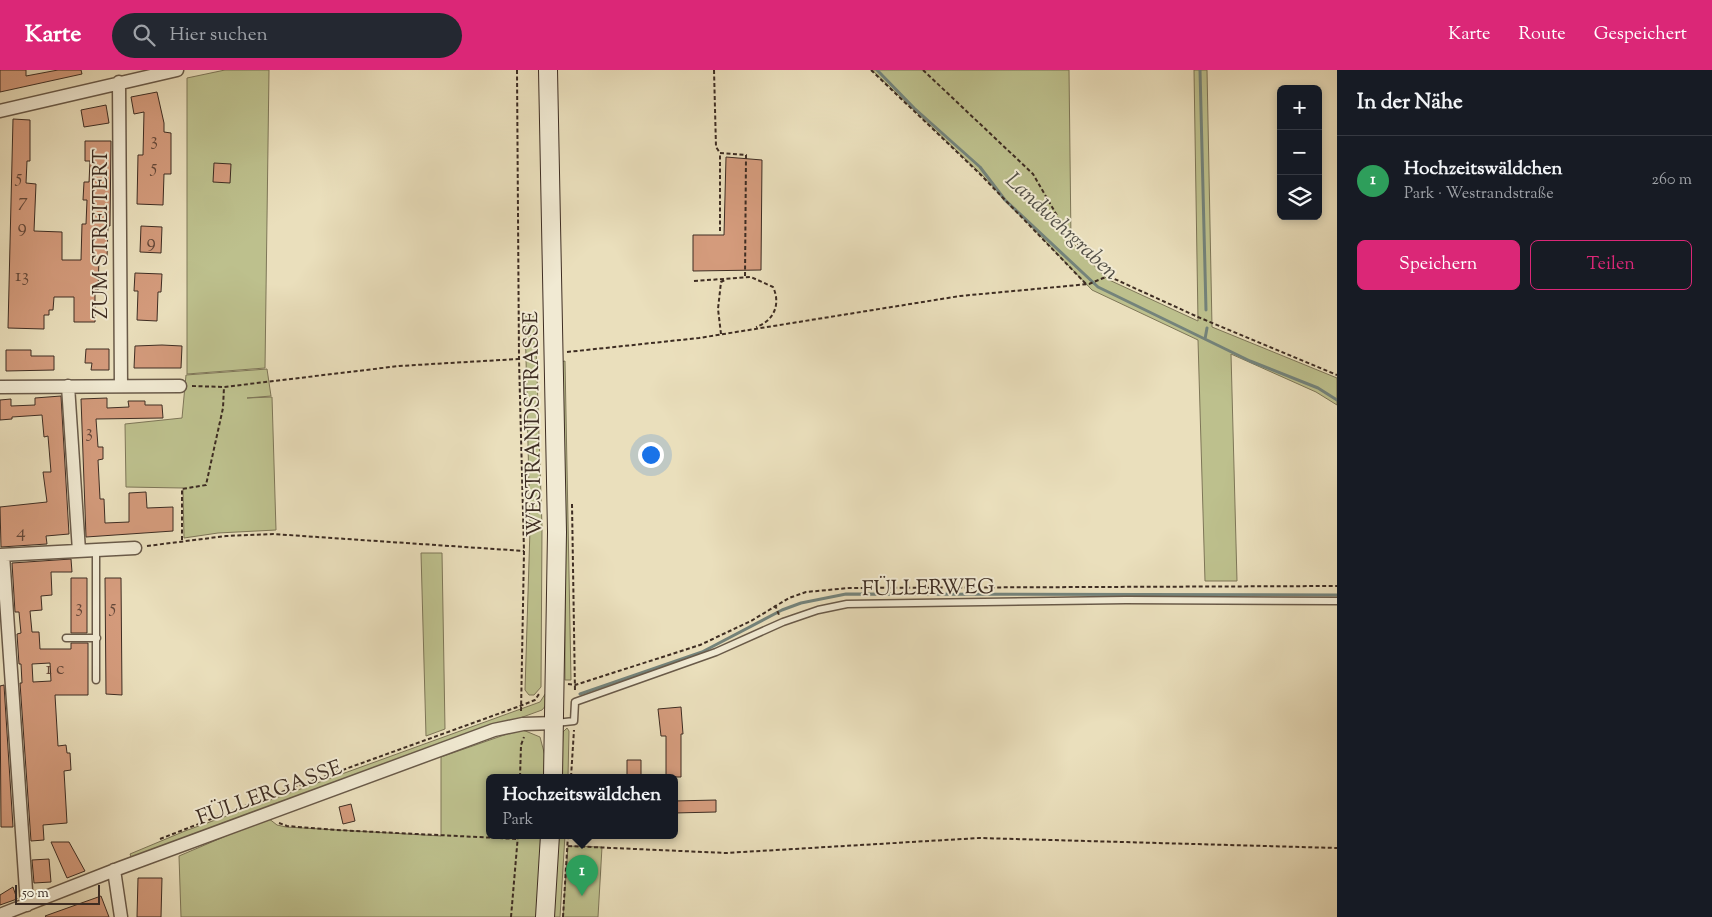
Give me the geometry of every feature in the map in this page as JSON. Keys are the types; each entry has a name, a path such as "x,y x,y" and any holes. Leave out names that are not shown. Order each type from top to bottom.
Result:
{"main road":[{"name":"WESTRANDSTRASSE","path":"548,70 560,353 556,723 553,774"},
{"path":"545,917 550,839"}],"street":[{"path":"0,111 119,82 143,74 177,70"},
{"name":"ZUM STREITERT","path":"119,82 121,386"},
{"path":"68,386 79,550"},
{"path":"0,387 180,386"},
{"path":"27,905 2,555 135,548"},
{"name":"FÜLLERGASSE","path":"0,915 114,870 494,730 523,724 556,723"},
{"path":"114,870 121,917"}],"lane":[{"path":"96,550 96,680"},
{"name":"FÜLLERWEG","path":"574,721 575,702 716,652 783,622 818,610 847,604 1126,600 1337,601"},
{"path":"66,638 97,638"},
{"path":"556,723 574,721"}],"path":[{"path":"517,70 519,359 524,551 520,706 525,734 521,745 520,774"},
{"path":"714,70 716,147 720,153 720,231"},
{"path":"871,70 979,173 1088,284"},
{"path":"923,70 1033,174 1059,219 1082,249 1108,276 1198,317 1337,375"},
{"path":"720,153 742,153 746,154 748,159 745,278"},
{"path":"560,353 749,330 960,296 1088,284 1108,276"},
{"path":"694,281 745,278 764,281 773,287 775,292 774,315 762,326 749,330"},
{"path":"720,334 718,309 720,292 722,282 727,279"},
{"path":"180,386 224,388 399,366 519,359"},
{"path":"182,540 182,489 206,485 223,408 224,388"},
{"path":"135,548 182,540 273,534 524,551"},
{"path":"775,605 779,614"},
{"path":"156,841 265,798 520,706 535,700 540,692"},
{"path":"571,774 574,721"},
{"path":"271,813 278,823 287,826 486,837"},
{"path":"568,846 726,853 979,838 1337,848"},
{"path":"511,917 518,839"},
{"path":"563,917 568,839"}],"green space":[{"path":"225,70 269,70 265,368 187,374 187,78"},
{"path":"872,70 1069,70 1071,241 1107,279 1198,321 1194,70 1207,70 1212,327 1337,378 1337,405 1316,392 1231,354 1237,581 1205,581 1198,340 1092,290 980,173"},
{"path":"525,316 535,316 542,527 541,687 534,695 529,695 525,690 530,529"},
{"path":"565,361 571,680 565,680 565,532 561,362"},
{"path":"267,369 271,396 247,398 272,397 276,530 218,533 184,538 183,488 126,487 125,424 182,418 186,375"},
{"path":"421,553 442,553 445,729 426,736"},
{"path":"549,688 547,704 542,710 132,859 130,854 185,831 540,702"},
{"path":"567,728 569,731 568,774 561,774 563,732"},
{"path":"523,730 540,737 545,756 545,774 486,774 486,839 544,839 539,917 181,917 179,856 268,818 277,825 286,827 441,836 441,757"},
{"path":"557,839 565,839 560,917 552,917"},
{"path":"568,846 602,847 598,917 563,917"}],"building":[{"path":"0,70 26,70 26,76 58,70 81,70 82,74 0,92"},
{"path":"157,92 164,123 164,132 171,133 171,174 164,174 163,205 137,204 138,155 143,155 144,112 134,114 131,97"},
{"path":"106,105 109,123 84,127 81,110"},
{"path":"13,119 30,120 30,161 27,161 26,183 36,184 34,231 62,232 62,260 81,260 82,224 86,224 87,200 83,200 84,182 89,182 90,161 85,161 85,141 111,141 110,226 108,226 107,258 99,258 98,290 95,290 95,322 74,322 74,297 54,297 53,310 49,310 49,315 44,315 44,329 8,328"},
{"path":"726,157 762,160 761,270 693,271 693,235 724,235"},
{"path":"214,163 231,164 230,183 213,182"},
{"path":"141,226 162,227 161,253 140,252"},
{"path":"135,273 162,274 161,292 158,292 157,321 137,320 138,291 134,291"},
{"path":"135,346 182,346 181,368 134,368"},
{"path":"86,349 109,349 109,370 91,370 92,363 85,363"},
{"path":"6,350 31,350 31,356 54,356 54,370 6,371"},
{"path":"61,396 69,534 46,536 47,544 1,547 0,507 47,502 43,472 51,472 48,436 44,437 42,415 12,417 12,419 0,420 0,400 11,399 11,406 35,405 35,398"},
{"path":"107,398 107,408 129,407 128,401 145,401 145,405 162,405 163,418 96,419 98,447 103,447 103,459 98,460 100,499 104,499 105,523 129,522 129,493 146,492 147,508 173,507 173,531 86,537 81,399"},
{"path":"71,559 72,572 51,572 52,595 41,596 42,610 30,611 32,632 39,632 40,649 71,649 71,643 88,643 88,695 55,695 58,746 66,745 67,753 70,753 71,770 64,771 67,823 43,825 44,840 31,841 20,683 22,683 21,664 19,664 17,634 21,633 19,612 15,612 12,563","holes":["50,663 51,681 33,682 32,664"]},
{"path":"71,578 87,578 87,633 71,633"},
{"path":"105,578 121,578 122,695 106,694"},
{"path":"4,685 13,827 1,827 0,686"},
{"path":"681,707 683,734 681,734 681,777 678,777 678,774 666,774 666,736 661,736 658,709"},
{"path":"627,760 641,760 641,774 627,774"},
{"path":"716,800 716,812 678,813 678,801"},
{"path":"351,804 355,821 343,824 339,807"},
{"path":"51,842 69,842 85,871 67,878"},
{"path":"49,859 51,882 34,883 32,860"},
{"path":"138,878 162,878 161,917 137,917"},
{"path":"13,887 17,899 0,905 0,895"},
{"path":"101,896 109,917 45,916"}],"waterway":[{"name":"Landwehrgraben","path":"877,70 914,108 980,167 1005,200 1098,287 1250,361 1318,388 1337,400"},
{"path":"1200,70 1206,310"},
{"path":"1205,339 1207,328"},
{"path":"580,694 702,652 782,610 801,603 846,594 1337,595"}],"place":[{"name":"Hochzeitswäldchen","path":"582,896"}]}
